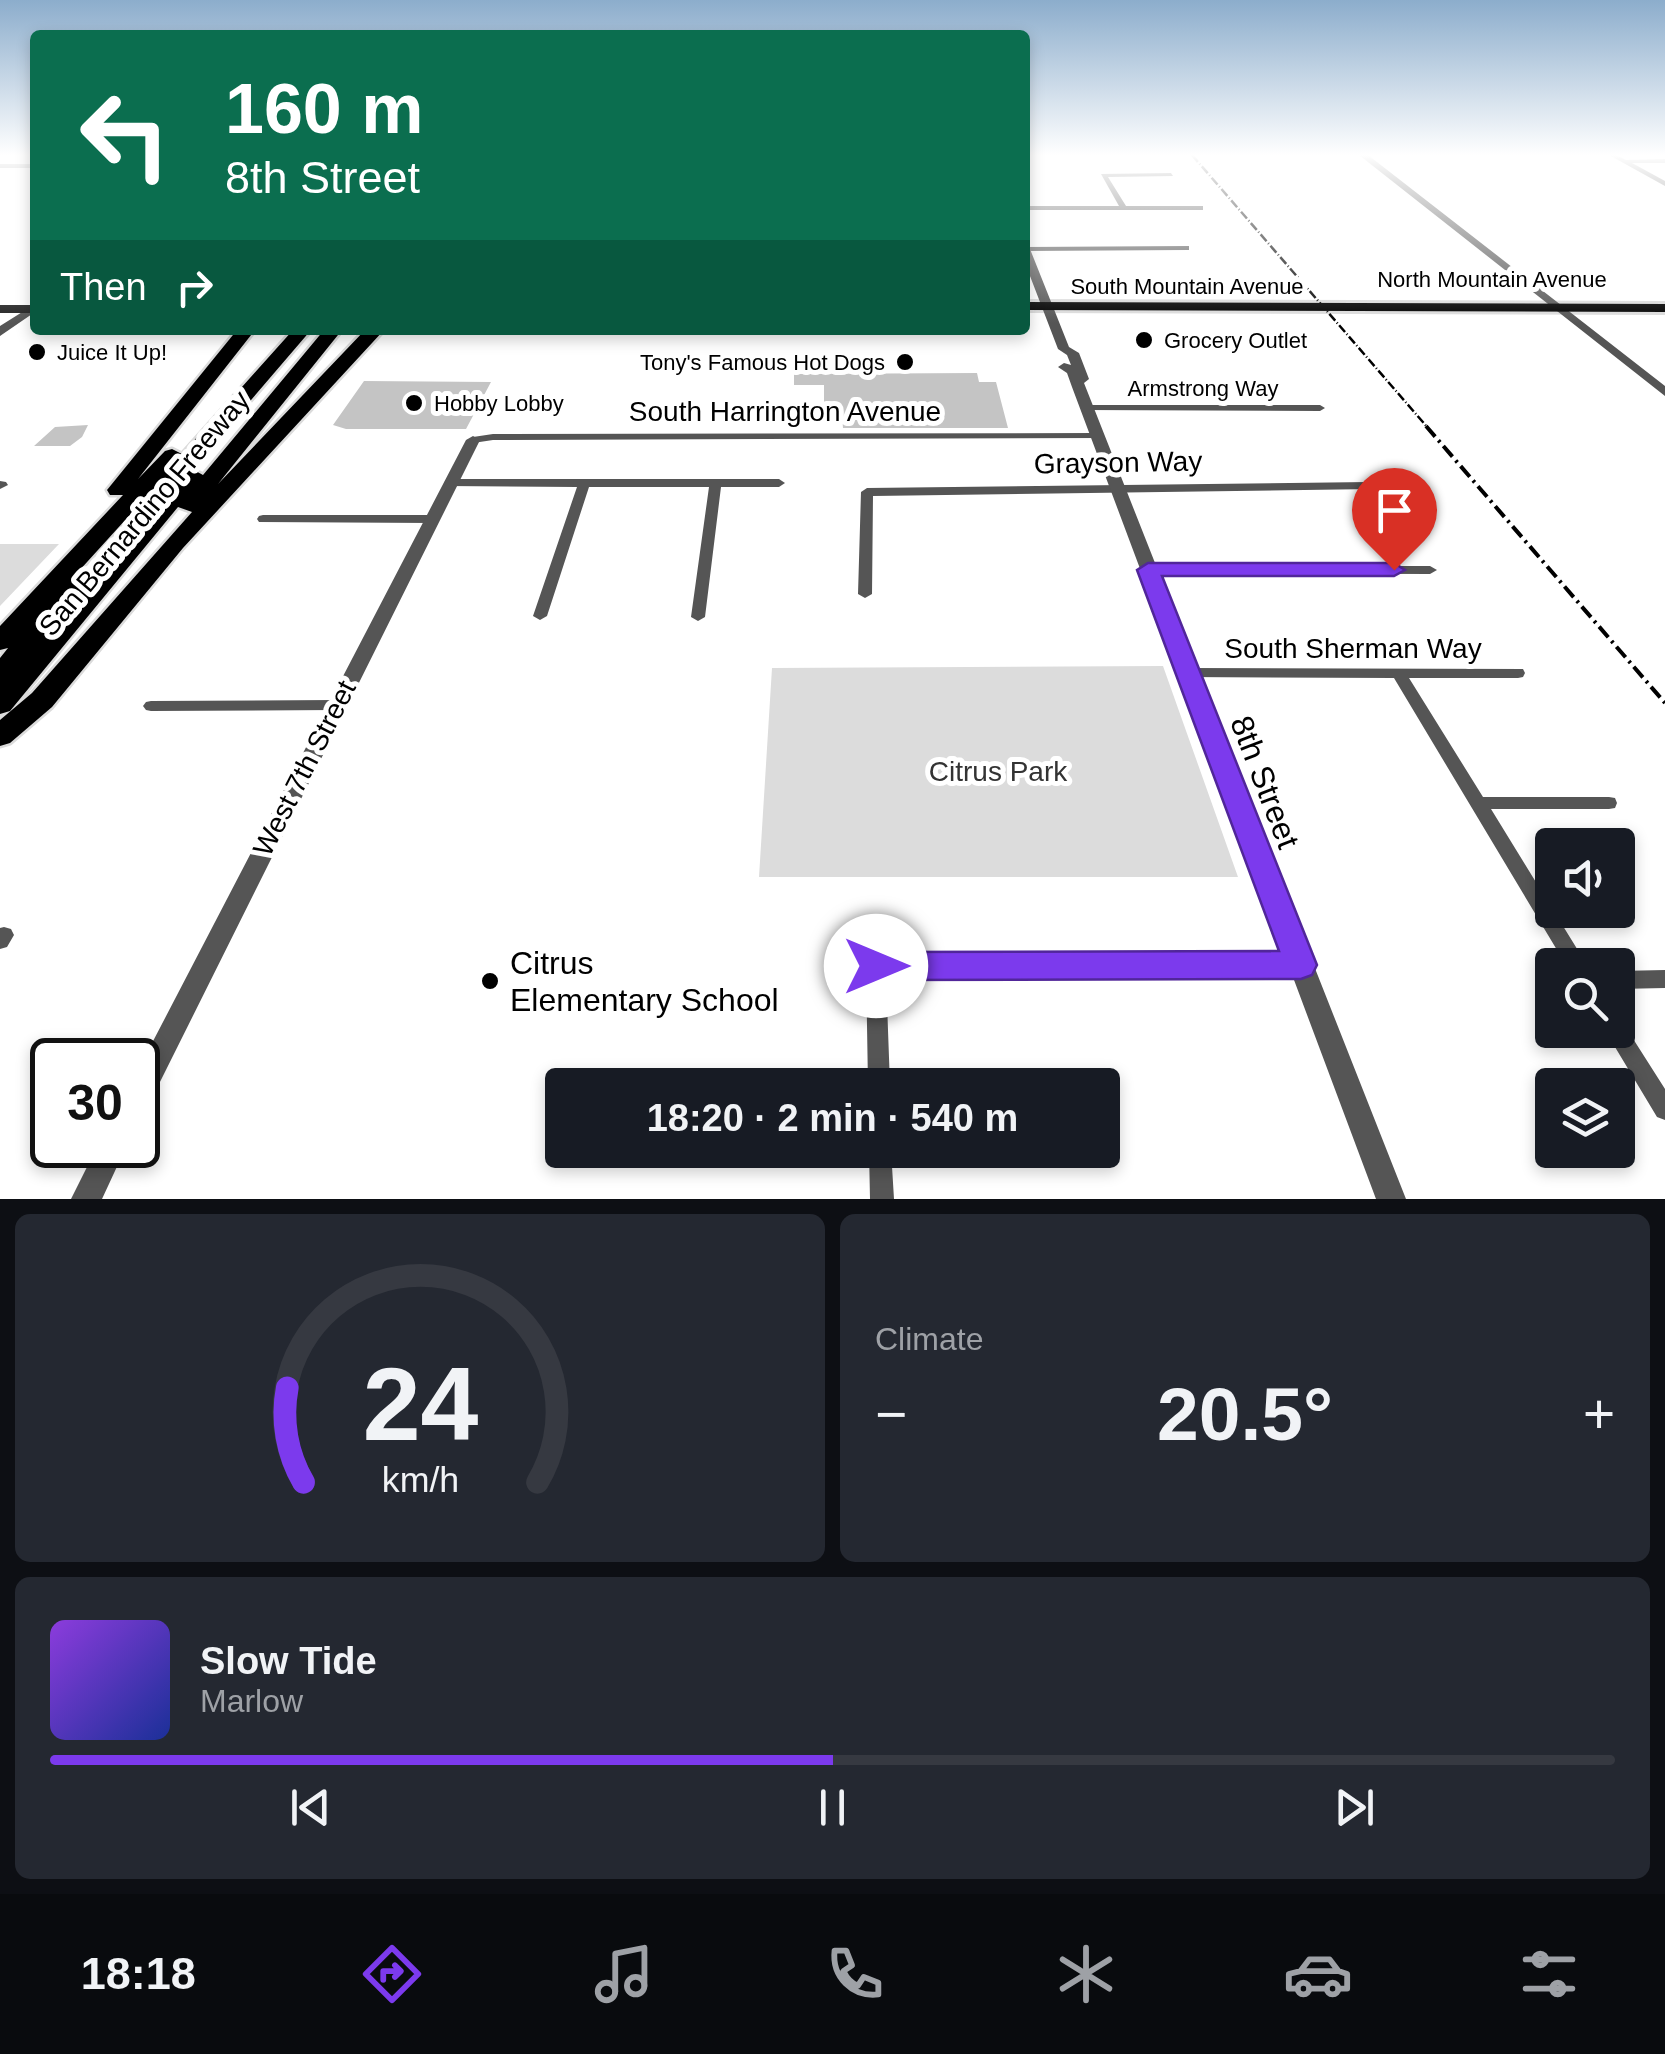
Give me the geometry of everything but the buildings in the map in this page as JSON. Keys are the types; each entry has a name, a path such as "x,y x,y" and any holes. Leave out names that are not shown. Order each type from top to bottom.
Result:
{"highway":[{"path":"0,627 65,556 242,335"},
{"name":"San Bernardino Freeway","path":"0,642 281,335"},
{"path":"0,675 298,335"},
{"path":"0,704 311,335"},
{"name":"San Bernardino Freeway","path":"0,734 329,335"},
{"path":"0,734 42,700 164,555 370,335"},
{"path":"121,536 236,385"},
{"path":"115,569 206,486"}],"main road":[{"name":"South Mountain Avenue","path":"1048,306 1065,302 1188,305 1289,301 1322,305"},
{"name":"North Mountain Avenue","path":"1322,305 1350,309 1482,301 1634,308 1665,305"},
{"path":"0,305 30,307"},
{"name":"North Mountain Avenue","path":"1322,305 1665,305"},
{"name":"South Mountain Avenue","path":"1030,306 1128,309 1322,305"}],"street":[{"path":"1434,211 1665,392"},
{"path":"1030,249 1186,248"},
{"path":"1030,261 1048,306"},
{"name":"8th Street","path":"1048,306 1064,349 1059,352 1070,366 1098,436 1391,1199"},
{"path":"0,332 30,310"},
{"name":"Armstrong Way","path":"1083,398 1320,408"},
{"name":"South Harrington Avenue","path":"473,440 493,436 1098,436"},
{"name":"West 7th Street","path":"160,1053 473,440"},
{"path":"450,483 778,484"},
{"path":"540,616 584,483"},
{"path":"698,617 715,483"},
{"name":"Grayson Way","path":"865,594 867,492 1116,486 1369,486"},
{"path":"262,519 431,519"},
{"path":"1148,570 1430,570"},
{"name":"South Sherman Way","path":"1188,673 1518,673"},
{"path":"1398,673 1567,948"},
{"path":"151,706 336,705"},
{"path":"1478,803 1609,803"},
{"path":"879,1068 876,966 1301,965"},
{"path":"1635,980 1665,980"},
{"path":"1627,1048 1665,1109"},
{"path":"86,1199 102,1168"},
{"path":"881,1168 882,1199"}],"green space":[{"path":"0,544 59,544 0,606"},
{"name":"Citrus Park","path":"1163,666 1238,877 759,877 772,668"}],"railway":[{"path":"1240,211 1428,428"},
{"path":"1426,426 1665,703"}],"place":[{"name":"Grocery Outlet","path":"1144,340"},
{"name":"Juice It Up!","path":"37,352"},
{"name":"Tony's Famous Hot Dogs","path":"905,362"},
{"name":"Hobby Lobby","path":"414,403"},
{"name":"Citrus Elementary School","path":"490,981"}],"route":[{"path":"876,966 1301,965 1148,570 1394,570"}]}
